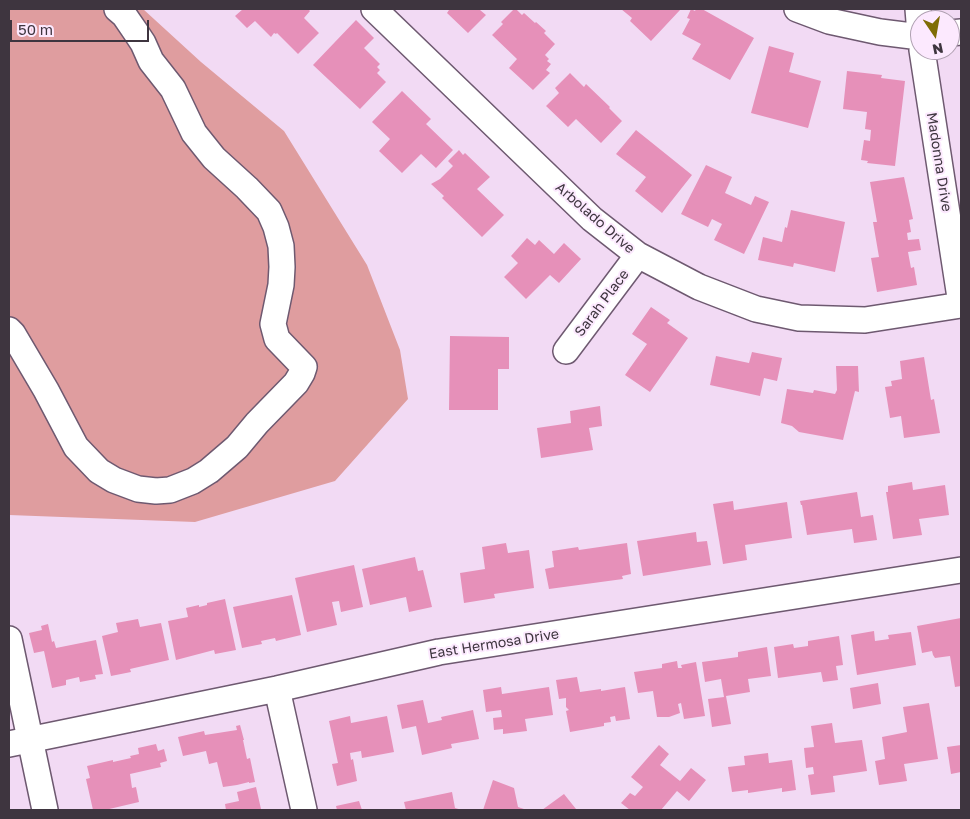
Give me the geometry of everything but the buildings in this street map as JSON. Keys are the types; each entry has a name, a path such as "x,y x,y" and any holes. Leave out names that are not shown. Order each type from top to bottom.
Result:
{"street":[{"path":"9,330 46,390 76,447 99,471 114,480 138,489 170,490 193,481 208,471 237,447 296,383 302,373 304,367 277,339 273,324 282,267 281,246 269,211 214,158 194,133 172,89 151,60 143,43 124,15 116,9"},
{"name":"Arbolado Drive","path":"374,9 592,219 638,255 699,287 756,309 799,318 864,320 961,304"},
{"path":"797,9 829,21 880,32 910,35"},
{"name":"Madonna Drive","path":"924,60 961,304"},
{"name":"Sarah Place","path":"566,351 638,255"},
{"name":"East Hermosa Drive","path":"20,742 277,689 439,652 961,570"},
{"path":"9,639 20,742 45,810"},
{"path":"277,689 304,810"}],"shaded area":[{"path":"9,9 143,9 201,62 284,131 367,265 400,350 408,399 335,481 195,522 9,515"}]}
